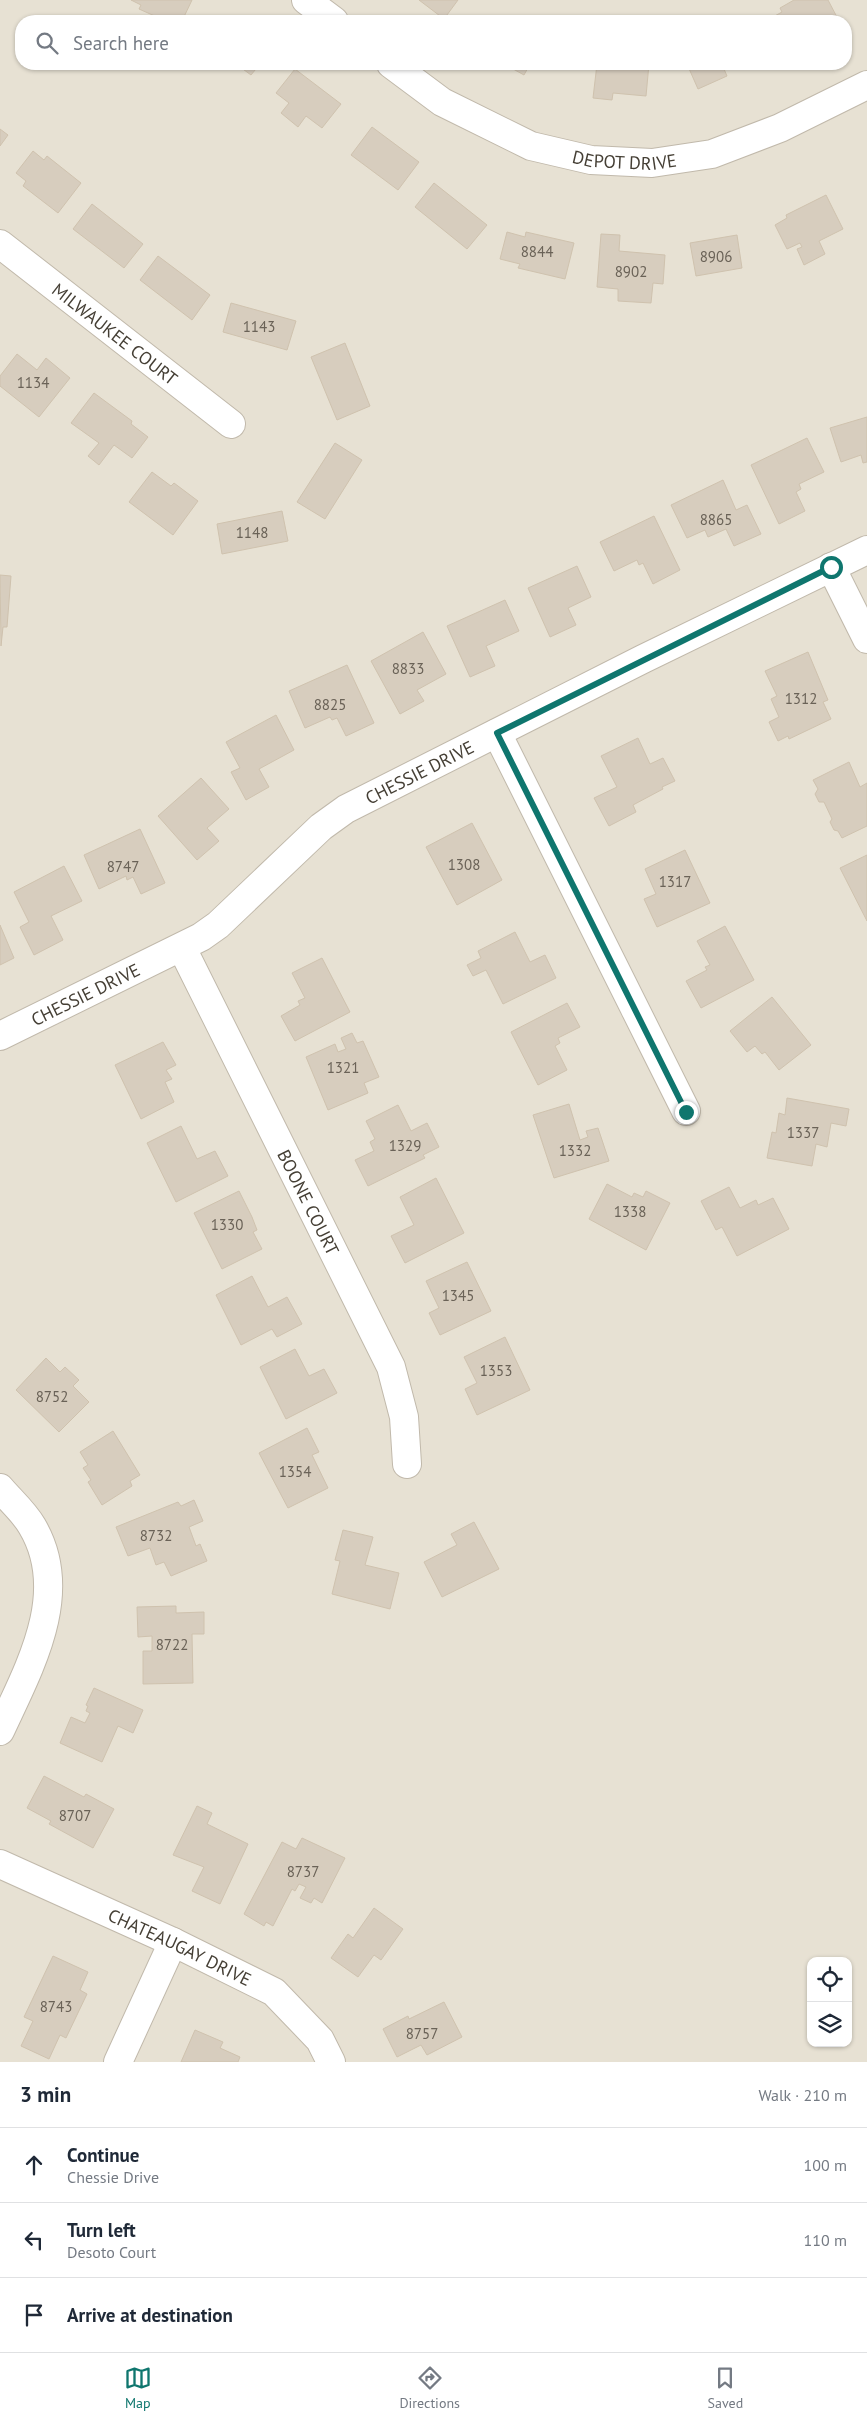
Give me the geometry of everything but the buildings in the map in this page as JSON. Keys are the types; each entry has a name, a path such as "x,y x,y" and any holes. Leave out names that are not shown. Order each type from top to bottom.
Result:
{"street":[{"path":"306,0 326,15"},
{"name":"DEPOT DRIVE","path":"399,70 442,102 531,146 591,160 652,163 712,154 780,128 867,85"},
{"name":"MILWAUKEE COURT","path":"0,244 231,424"},
{"name":"CHESSIE DRIVE","path":"0,1036 182,948 218,925 321,827 338,814 867,550"},
{"path":"831,567 867,639"},
{"path":"497,733 686,1112"},
{"name":"BOONE COURT","path":"182,948 391,1366 404,1417 408,1464"},
{"path":"0,1488 32,1525 45,1558 50,1594 37,1651 0,1731"},
{"name":"CHATEAUGAY DRIVE","path":"0,1864 173,1942 274,1992 320,2040 332,2062"},
{"path":"118,2062 173,1942"}],"shaded area":[{"path":"0,0 867,0 867,2062 0,2062"}],"route":[{"path":"686,1112 497,733 831,567"}]}
